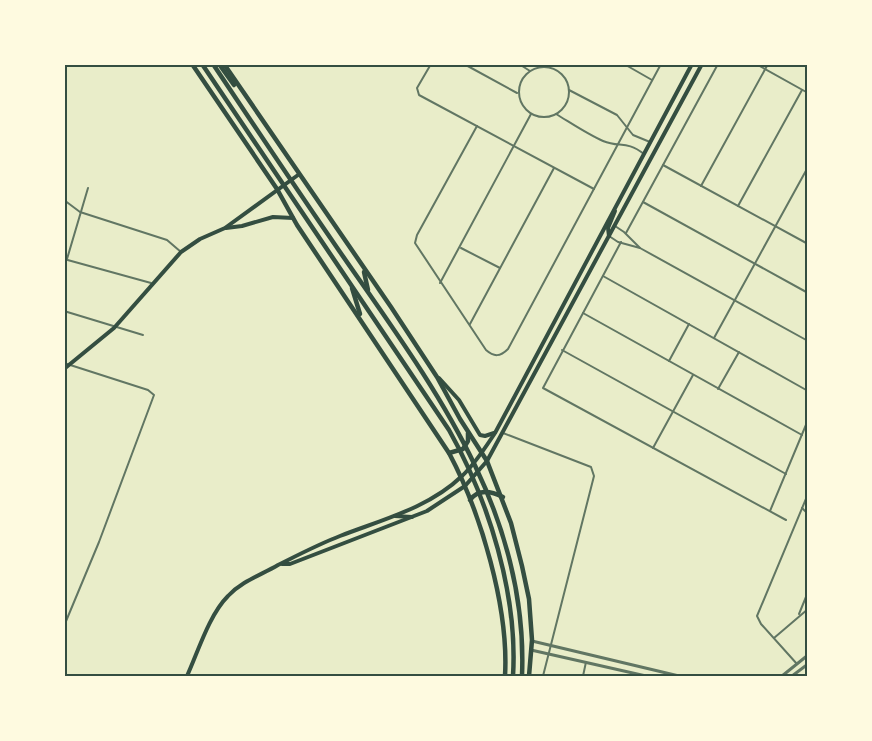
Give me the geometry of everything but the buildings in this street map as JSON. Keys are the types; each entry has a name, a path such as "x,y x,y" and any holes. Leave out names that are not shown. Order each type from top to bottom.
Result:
{"highway":[{"path":"192,64 277,189 449,453 465,486 495,580 505,654 505,676"},
{"path":"202,64 449,430 465,459 486,513 511,610 513,676"},
{"path":"213,64 373,298 450,416 477,466 491,500 520,606 522,676"},
{"path":"219,64 248,101"},
{"path":"224,64 437,377 487,461 502,497 529,599 532,640 530,676"},
{"path":"363,268 369,292"},
{"path":"350,283 362,322"},
{"path":"449,453 463,450 468,441 468,432"},
{"path":"470,500 481,492 494,493 502,497"}],"main road":[{"path":"187,676 217,610 239,585 338,537 391,517 434,497 461,477 482,452 495,433 692,64"},
{"path":"281,564 290,564 412,517 440,503 465,486 487,461 702,64"},
{"path":"676,94 682,93 684,98"},
{"path":"64,369 114,328 181,252 200,239 225,228 298,175"},
{"path":"609,236 616,204"},
{"path":"225,228 242,226 273,217 294,218"},
{"path":"437,377 455,394 480,435 495,433"},
{"path":"391,517 403,515 412,517"}],"street":[{"path":"430,64 417,88 417,93 594,189"},
{"path":"464,64 518,94"},
{"path":"519,64 530,71"},
{"path":"556,69 558,64"},
{"path":"624,64 652,80"},
{"path":"477,126 417,235 415,243 486,350 499,355 508,349 661,64"},
{"path":"626,234 718,64"},
{"path":"756,64 807,93"},
{"path":"701,186 768,64"},
{"path":"538,67 556,69 567,82 568,99 556,114 539,117 531,114 520,102 519,85 530,71 538,67"},
{"path":"569,90 617,115 633,135 650,142"},
{"path":"738,206 802,90"},
{"path":"440,283 461,248 531,114"},
{"path":"556,114 601,140 631,145 644,154"},
{"path":"663,165 807,244"},
{"path":"714,338 807,167"},
{"path":"470,324 554,168"},
{"path":"88,188 66,259 154,284"},
{"path":"64,200 80,212 167,240 181,252"},
{"path":"643,202 807,293"},
{"path":"615,226 640,248"},
{"path":"609,236 640,248 807,341"},
{"path":"621,242 543,387 786,520"},
{"path":"461,248 500,268"},
{"path":"603,276 807,391"},
{"path":"64,311 143,335"},
{"path":"583,313 802,435"},
{"path":"669,362 689,324"},
{"path":"562,350 786,474"},
{"path":"718,388 739,352"},
{"path":"64,363 148,390 154,395 103,532 64,626"},
{"path":"653,448 693,375"},
{"path":"770,511 807,420"},
{"path":"503,433 591,467 594,472 543,676"},
{"path":"796,664 761,624 758,616 807,494"},
{"path":"802,508 807,514"},
{"path":"798,616 807,592"},
{"path":"774,638 807,609"},
{"path":"532,640 551,647 666,675 679,676"},
{"path":"531,650 646,676"},
{"path":"782,676 807,654"},
{"path":"583,676 586,662"},
{"path":"792,676 807,664"}]}
